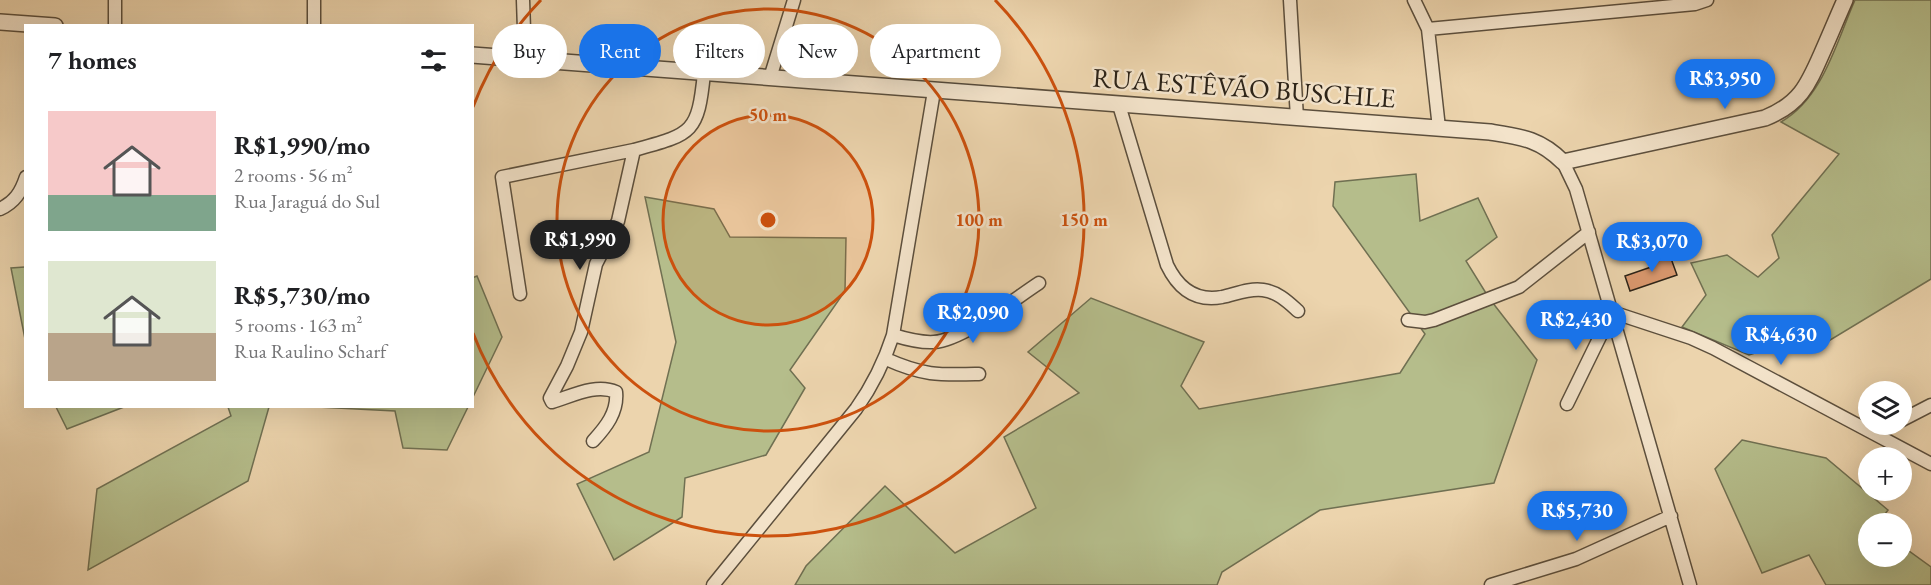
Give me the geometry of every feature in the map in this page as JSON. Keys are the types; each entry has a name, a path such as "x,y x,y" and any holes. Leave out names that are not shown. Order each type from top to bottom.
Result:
{"street":[{"path":"115,0 116,24"},
{"path":"314,0 314,24"},
{"path":"523,0 524,24"},
{"path":"770,78 794,0"},
{"path":"1290,0 1297,118"},
{"path":"1414,0 1428,29 1439,128"},
{"path":"1428,29 1695,4 1707,0"},
{"path":"1563,162 1765,118 1778,113 1795,101 1809,83 1845,0"},
{"path":"0,22 28,24"},
{"name":"RUA ESTÊVÃO BUSCHLE","path":"474,55 492,57"},
{"name":"RUA ESTÊVÃO BUSCHLE","path":"567,62 673,71"},
{"path":"520,294 502,177 634,150 672,138 692,127 701,105 704,78"},
{"name":"RUA ESTÊVÃO BUSCHLE","path":"765,78 1490,132 1531,140 1550,149 1563,162 1576,189 1690,585"},
{"path":"713,585 856,409 886,359 934,91"},
{"path":"1119,105 1167,265 1176,281 1189,293 1206,298 1254,289 1265,290 1280,295 1298,311"},
{"path":"593,441 608,423 617,402 616,392 608,388 598,388 552,402 550,400 574,352 581,332 596,264 618,221 634,150"},
{"path":"0,208 10,204 17,197 24,181"},
{"path":"1408,321 1434,320 1519,287 1589,232"},
{"path":"892,335 926,342 947,340 1039,283"},
{"path":"1567,404 1612,312 1713,348 1858,425"},
{"path":"886,359 913,370 934,375 979,374"},
{"path":"1912,415 1931,405"},
{"path":"1877,435 1931,464"},
{"path":"1491,585 1576,559 1671,516"}],"green space":[{"path":"1855,0 1931,0 1931,279 1817,348 1780,345 1749,355 1682,327 1706,295 1691,263 1727,255 1758,277 1779,258 1772,235 1839,154 1781,122 1808,99 1818,84"},
{"path":"1416,174 1420,221 1478,198 1497,237 1466,261 1489,298 1537,360 1494,483 1320,510 1222,572 1217,585 795,585 806,566 885,486 955,553 1036,508 1004,437 1079,393 1028,352 1091,298 1204,342 1181,386 1199,409 1400,373 1425,334 1333,206 1335,182"},
{"path":"645,197 714,209 730,237 846,238 845,291 790,370 805,388 766,455 685,478 682,517 614,560 577,484 649,452 676,342"},
{"path":"24,267 24,334 11,268"},
{"path":"477,276 502,337 474,395 474,277"},
{"path":"56,408 121,408 67,429"},
{"path":"228,408 269,408 248,481 88,570 97,489 231,416"},
{"path":"336,408 468,408 447,450 403,448 395,411"},
{"path":"1742,440 1826,458 1858,485 1858,501 1877,501 1888,510 1886,513 1858,513 1858,567 1912,567 1912,553 1931,567 1931,585 1826,585 1809,555 1762,573 1715,469"}],"building":[{"path":"1669,253 1677,275 1630,291 1625,276 1654,266 1652,259"}]}
